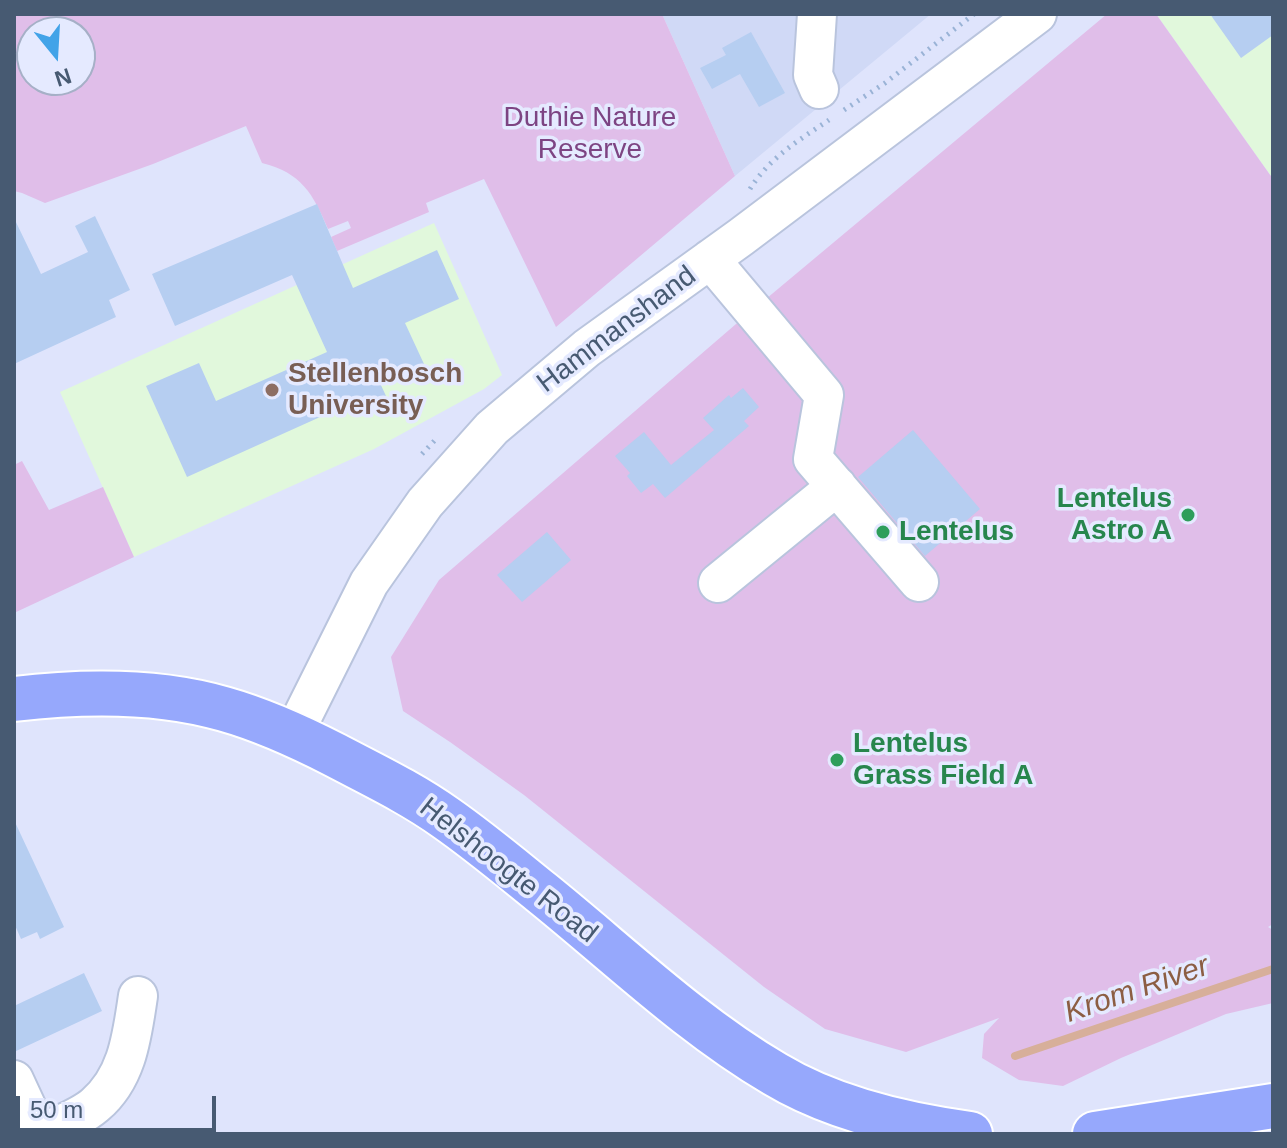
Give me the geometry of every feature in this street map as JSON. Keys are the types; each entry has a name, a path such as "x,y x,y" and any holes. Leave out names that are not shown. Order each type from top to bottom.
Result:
{"main road":[{"name":"Helshoogte Road","path":"14,699 51,694 119,694 176,699 224,709 294,733 379,777 445,817 688,1012 775,1074 821,1097 868,1113 970,1134"},
{"path":"1095,1134 1273,1106"}],"street":[{"path":"817,14 813,75 819,89"},
{"name":"Hammanshand","path":"294,733 369,583 435,492 492,428 587,348 1037,14"},
{"path":"710,259 824,395 813,459 919,582"},
{"path":"718,583 837,486"},
{"path":"14,1080 39,1134 95,1105 122,1071 138,996"}],"shaded area":[{"path":"662,14 931,14 735,176"},
{"path":"1156,14 1273,14 1273,179"},
{"name":"Stellenbosch University","path":"434,223 502,375 484,389 374,449 134,557 60,392"}],"green space":[{"name":"Duthie Nature Reserve","path":"14,14 662,14 735,176 556,327 484,179 426,203 429,212 337,251 331,237 351,228 348,221 328,229 311,195 297,179 262,163 246,126 45,203 14,191"},
{"name":"Lentelus","path":"1107,14 1156,14 1273,179 1273,924 1268,927 1273,930 1273,1003 1226,1014 1063,1086 1019,1080 982,1058 984,1034 999,1018 906,1052 825,1029 764,987 524,795 403,711 391,657 439,580 736,324"},
{"path":"22,461 49,510 103,487 134,557 14,613 14,465"}],"building":[{"path":"1210,14 1273,14 1273,35 1241,58"},
{"path":"751,32 785,93 759,107 740,74 712,89 700,68 726,55 722,48"},
{"path":"317,204 353,288 437,250 459,299 405,323 424,364 380,383 386,396 352,412 349,404 187,477 146,386 199,363 216,401 327,352 292,275 175,326 152,274"},
{"path":"95,216 130,290 109,300 116,317 14,364 14,218 41,274 88,252 75,226"},
{"path":"743,388 759,407 744,421 749,426 665,498 653,484 641,493 627,476 630,473 615,456 644,432 671,465 714,430 703,418 729,395 731,398"},
{"path":"913,430 980,509 925,556 858,477"},
{"path":"547,532 571,560 522,602 497,575"},
{"path":"14,820 64,927 40,939 37,932 21,939 14,923"},
{"path":"84,973 102,1011 14,1052 14,1006"}],"waterway":[{"name":"Krom River","path":"1015,1056 1273,969"}],"place":[{"name":"Stellenbosch University","path":"272,390"},
{"name":"Lentelus Astro A","path":"1188,515"},
{"name":"Lentelus","path":"883,532"},
{"name":"Lentelus Grass Field A","path":"837,760"}]}
